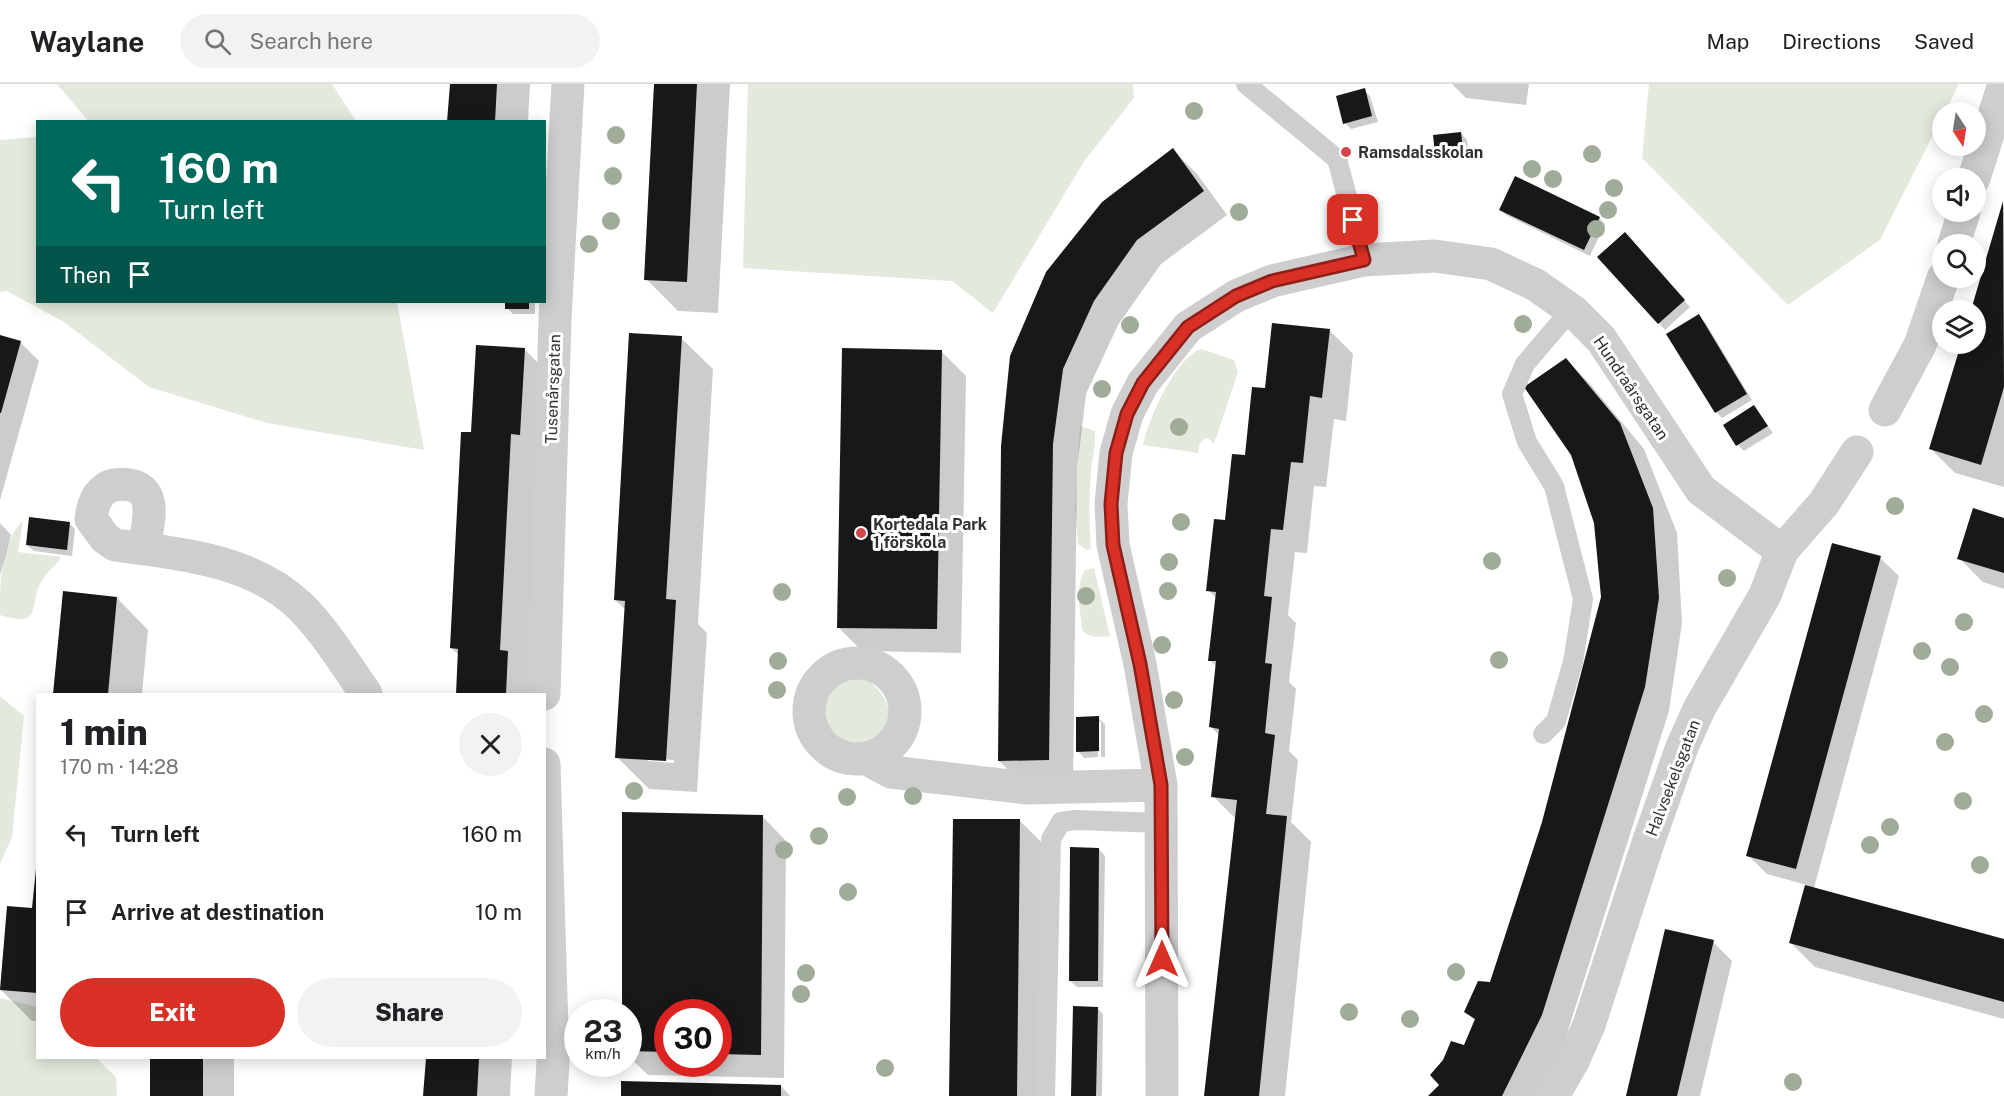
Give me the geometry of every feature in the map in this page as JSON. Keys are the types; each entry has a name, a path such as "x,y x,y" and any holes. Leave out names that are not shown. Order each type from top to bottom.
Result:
{"street":[{"name":"Tusenårsgatan","path":"544,693 555,331 568,84"},
{"path":"1977,168 2004,84"},
{"name":"Hundraårsgatan","path":"1162,1096 1163,823 1161,785 1140,664 1113,545 1111,504 1116,453 1127,414 1143,383 1188,327 1236,296 1272,281 1364,260 1435,256 1491,264 1536,285 1571,310 1601,339 1701,490 1782,551"},
{"path":"1885,410 1920,345 1940,288"},
{"name":"Halvsekelsgatan","path":"1553,1096 1573,1061 1589,1025 1648,843 1682,747 1699,709 1766,595 1782,551 1824,502 1857,452"},
{"path":"144,549 201,558 244,570 276,587 299,606 328,639 365,693"},
{"path":"867,759 891,772 1027,789 1161,785"},
{"path":"546,813 553,1064 551,1096"}],"lane":[{"path":"1246,84 1337,159 1364,260"},
{"path":"1543,734 1556,721 1573,662 1583,599 1554,486 1527,442 1512,394 1525,364 1571,310"},
{"path":"1045,1096 1051,839 1061,822 1075,820 1163,823"}],"shaded area":[{"path":"57,84 332,84 355,120 87,120"},
{"path":"748,84 1133,84 1134,98 1085,160 993,313 952,281 743,268"},
{"path":"1649,84 1959,84 1950,102 1932,102 1932,137 1880,240 1788,305 1642,158"},
{"path":"36,137 36,303 397,303 424,450 267,423 149,387 64,322 7,291 0,292 0,140"},
{"path":"1201,349 1234,360 1238,372 1214,444 1205,438 1200,443 1198,453 1143,445 1157,406 1173,376 1192,354"},
{"path":"1080,426 1095,431 1090,492 1091,548 1086,550 1078,544 1075,509"},
{"path":"23,520 18,552 61,557 38,587 30,616 24,619 14,619 0,615 1,576 10,541"},
{"path":"1094,568 1110,636 1091,636 1082,629 1080,583 1085,570"},
{"path":"861,677 881,694 890,712 891,721 886,737 875,746 863,750 851,748 840,742 831,732 826,721 825,708 836,686 851,678"},
{"path":"0,696 24,716 12,837 0,864"},
{"path":"0,998 36,1007 36,1059 97,1059 116,1077 117,1096 0,1096"}],"building":[{"path":"450,84 497,84 495,120 447,120"},
{"path":"654,84 697,84 687,282 644,280"},
{"path":"1365,88 1372,116 1343,124 1336,96"},
{"path":"1461,132 1463,151 1435,154 1433,135"},
{"path":"1173,148 1204,191 1137,240 1094,301 1063,369 1053,444 1049,760 998,761 1001,446 1010,356 1046,272 1102,202"},
{"path":"1515,176 1600,217 1584,250 1499,210"},
{"path":"2003,201 2004,387 1981,465 1929,449 1958,354 1986,354 1986,300 1974,300 1977,288 1986,288 1986,259"},
{"path":"1625,232 1685,300 1658,324 1597,257"},
{"path":"505,303 529,303 529,309 505,309"},
{"path":"1699,314 1747,394 1715,413 1666,334"},
{"path":"1272,323 1330,329 1322,398 1310,396 1303,463 1291,462 1283,530 1271,529 1264,596 1272,597 1265,663 1272,664 1265,733 1275,735 1266,814 1287,816 1259,1096 1204,1096 1237,800 1211,797 1219,729 1209,727 1216,661 1208,661 1216,592 1206,591 1214,519 1225,520 1232,454 1245,455 1252,387 1265,388"},
{"path":"629,333 682,336 666,599 676,600 666,761 615,758 625,601 614,600"},
{"path":"0,335 21,341 1,413 0,413"},
{"path":"476,345 525,348 520,435 511,434 500,650 508,651 506,693 456,693 458,649 450,648 461,432 471,432"},
{"path":"842,348 942,350 937,629 837,628"},
{"path":"1566,358 1620,423 1653,508 1659,598 1645,687 1542,1015 1502,1096 1428,1096 1439,1085 1430,1075 1443,1060 1451,1041 1464,1045 1475,1019 1464,1012 1478,981 1490,982 1542,822 1601,597 1594,523 1571,455 1524,387"},
{"path":"1754,405 1768,426 1736,446 1723,425"},
{"path":"1973,508 2004,518 2004,573 1957,559"},
{"path":"29,517 70,522 67,550 26,545"},
{"path":"1832,543 1881,556 1796,869 1746,856"},
{"path":"63,591 117,597 108,693 53,693"},
{"path":"1099,716 1099,751 1076,752 1076,717"},
{"path":"622,812 763,815 761,1055 732,1054 732,999 654,999 654,1052 642,1051 642,999 622,999"},
{"path":"953,819 1020,819 1017,1096 949,1096"},
{"path":"1070,847 1099,848 1098,981 1069,981"},
{"path":"36,869 36,993 0,990 7,906 32,908"},
{"path":"1805,885 2004,939 2004,1002 1789,943"},
{"path":"1665,929 1714,940 1677,1096 1626,1096"},
{"path":"1073,1006 1098,1007 1096,1096 1071,1096"},
{"path":"150,1059 203,1059 203,1096 150,1096"},
{"path":"426,1059 479,1059 477,1096 423,1096"},
{"path":"621,1081 781,1085 781,1096 621,1096"}],"place":[{"name":"Ramsdalsskolan","path":"1346,152"},
{"name":"Kortedala Park 1 förskola","path":"861,533"}],"route":[{"path":"1162,959 1161,785 1140,664 1113,545 1111,504 1116,453 1127,414 1143,383 1188,327 1236,296 1272,281 1364,260 1353,220"}]}
